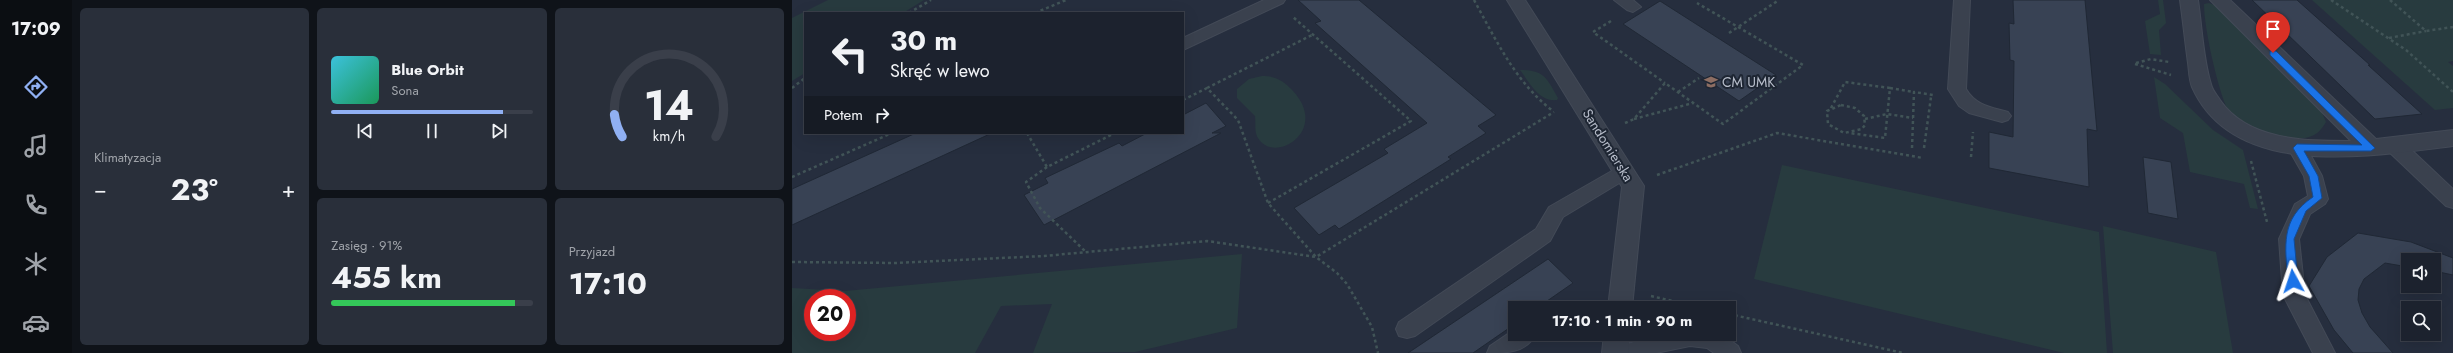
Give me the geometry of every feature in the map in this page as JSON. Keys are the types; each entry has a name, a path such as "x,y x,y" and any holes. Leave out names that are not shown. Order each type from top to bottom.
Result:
{"street":[{"name":"Sandomierska","path":"1516,0 1633,186 1621,301"},
{"path":"2188,0 2201,86 2207,100 2219,115 2244,131 2269,141 2297,148 2325,149 2371,148 2453,138"},
{"path":"2219,0 2371,148"},
{"path":"1615,353 1616,341"}],"lane":[{"path":"1184,45 1277,0"},
{"path":"1962,0 1958,89 1963,100 1970,107 2002,116"},
{"path":"2394,145 2453,201"},
{"path":"2297,148 2313,176 2318,198 2302,209 2289,239 2294,295 2324,353"},
{"path":"1407,330 1543,235 1556,212 1624,171"},
{"path":"1631,353 1675,337 1694,336 1711,339 1730,353"},
{"path":"1498,353 1515,341"}],"path":[{"path":"911,12 931,0"},
{"path":"1036,12 1066,0"},
{"path":"1474,0 1511,65 1543,105 1559,115"},
{"path":"1729,32 1779,0"},
{"path":"2331,0 2389,38 2453,92"},
{"path":"2390,0 2426,31"},
{"path":"1628,4 1593,32 1723,124 1803,65 1697,3"},
{"path":"2389,38 2453,27"},
{"path":"1184,100 1312,35 1411,121 1268,203"},
{"path":"2169,62 2151,59 2135,64 2153,72 2171,74"},
{"path":"1678,92 1698,78"},
{"path":"792,88 804,79"},
{"path":"1890,88 1885,138 1837,131 1828,124 1826,115 1845,82 1890,88 1963,100"},
{"path":"1634,119 1665,83"},
{"path":"1207,88 1238,120 1268,203 1316,257 1337,273 1347,284 1372,327 1378,353"},
{"path":"1912,148 1914,92"},
{"path":"1924,148 1932,95"},
{"path":"1620,125 1634,119 1694,103"},
{"path":"1831,108 1848,106 1860,112 1865,119 1865,125 1862,129 1850,133"},
{"path":"792,262 895,263 1086,252 1207,242 1316,257 1554,112"},
{"path":"1865,119 1887,114 1913,118"},
{"path":"1656,176 1777,133 1923,158"},
{"path":"792,177 890,134"},
{"path":"1028,134 1047,167"},
{"path":"1086,252 1040,208 1026,182 1047,167 1113,134"},
{"path":"1643,294 1673,301"},
{"path":"1736,316 1903,353"}],"green space":[{"path":"828,0 924,0 905,12 804,12"},
{"path":"2158,0 2163,0 2166,23 2159,30 2161,55 2150,54 2145,21 2160,14"},
{"path":"2312,0 2453,0 2453,61 2448,62 2453,66 2453,108 2435,110"},
{"path":"2209,3 2217,6 2320,108 2326,122 2317,133 2300,139 2276,136 2251,127 2240,121 2232,114 2222,97 2215,71 2204,4"},
{"path":"804,12 804,74 792,81 792,18"},
{"path":"1520,70 1535,72 1544,77 1558,98 1557,100 1551,100 1540,95"},
{"path":"1262,76 1276,78 1286,84 1293,91 1303,106 1305,119 1302,131 1295,140 1286,146 1275,148 1266,145 1258,138 1255,116 1237,98 1237,89 1249,79"},
{"path":"2154,77 2165,84 2213,130 2243,150 2258,209 2250,208 2244,184 2190,172 2183,133 2160,118"},
{"path":"1782,165 2099,232 2107,353 2064,353 1754,279"},
{"path":"2103,226 2216,252 2233,353 2113,353"},
{"path":"1242,254 1237,328 1135,352 1033,353 1052,304 1001,306 975,353 792,353 792,288 810,289 804,289 804,341 856,341 856,290"}],"building":[{"path":"1298,0 1359,0 1496,115 1478,126 1486,133 1448,157 1451,159 1339,229 1335,225 1319,235 1294,208 1388,153 1384,149 1427,123 1315,23 1321,21"},
{"path":"2013,0 2085,0 2097,131 2087,129 2089,187 1989,168 1989,132 2013,137 2014,61 2010,60 2009,23 2014,24"},
{"path":"2252,0 2297,0 2422,114 2375,119"},
{"path":"1660,1 1776,75 1739,101 1623,24"},
{"path":"1206,103 1226,126 1212,133 1221,133 1044,225 1024,195 1048,183 1045,178 1119,143 1122,146 1145,134 1184,134 1184,114"},
{"path":"914,134 990,134 792,225 792,189"},
{"path":"2143,157 2171,162 2178,219 2148,213"},
{"path":"2358,233 2411,242 2440,253 2401,253 2401,266 2385,263 2364,279 2359,289 2358,300 2362,313 2370,327 2393,353 2353,353 2334,330 2309,286 2327,257"},
{"path":"2441,253 2453,258 2453,275 2441,272"},
{"path":"1548,259 1573,283 1547,301 1508,301 1508,329 1473,353 1408,353"}],"place":[{"name":"CM UMK","path":"1711,82"}],"route":[{"path":"2273,53 2371,148 2297,148 2313,176 2318,198 2302,209 2289,239 2293,281"}]}
